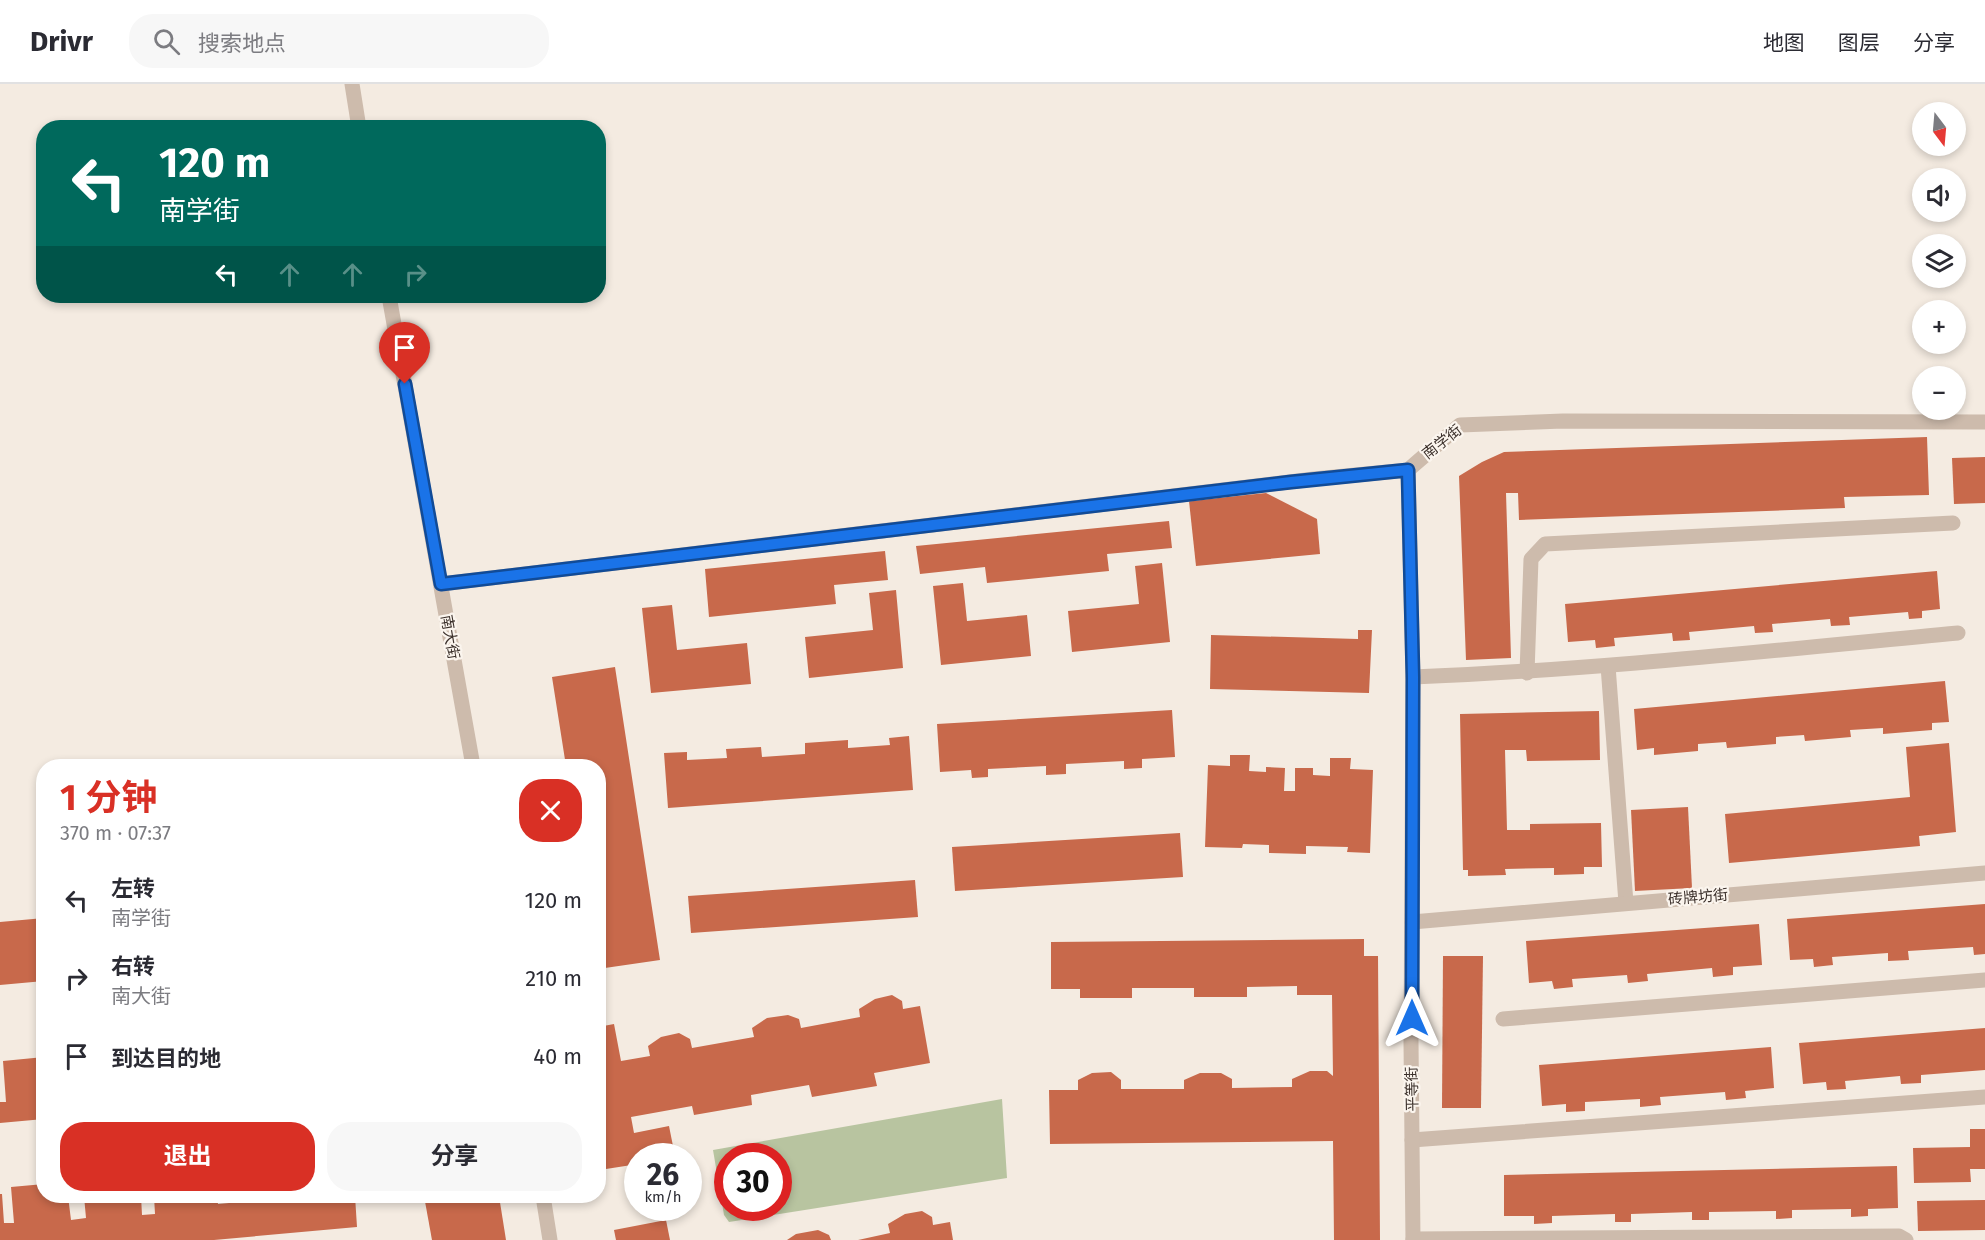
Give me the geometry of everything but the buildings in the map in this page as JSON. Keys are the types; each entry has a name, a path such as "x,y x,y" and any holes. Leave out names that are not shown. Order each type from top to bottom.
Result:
{"street":[{"path":"352,84 358,120"},
{"name":"南大街","path":"391,303 472,759"},
{"name":"南学街","path":"441,584 1302,480 1408,470 1460,425 1563,421 1985,422"},
{"name":"平等街","path":"1408,470 1413,677 1413,1240"},
{"path":"1527,672 1531,559 1545,544 1953,523"},
{"path":"1413,677 1608,666 1958,633"},
{"path":"1608,666 1626,903"},
{"name":"砖牌坊街","path":"1412,922 1985,873"},
{"path":"1503,1019 1985,980"},
{"path":"1412,1140 1985,1097"},
{"path":"544,1203 550,1240"},
{"path":"1413,1240 1899,1236 1906,1240"}],"green space":[{"path":"1002,1099 1007,1178 792,1212 792,1143 753,1143"}],"route":[{"path":"405,384 441,584 1408,470 1413,677 1412,1018"}]}
